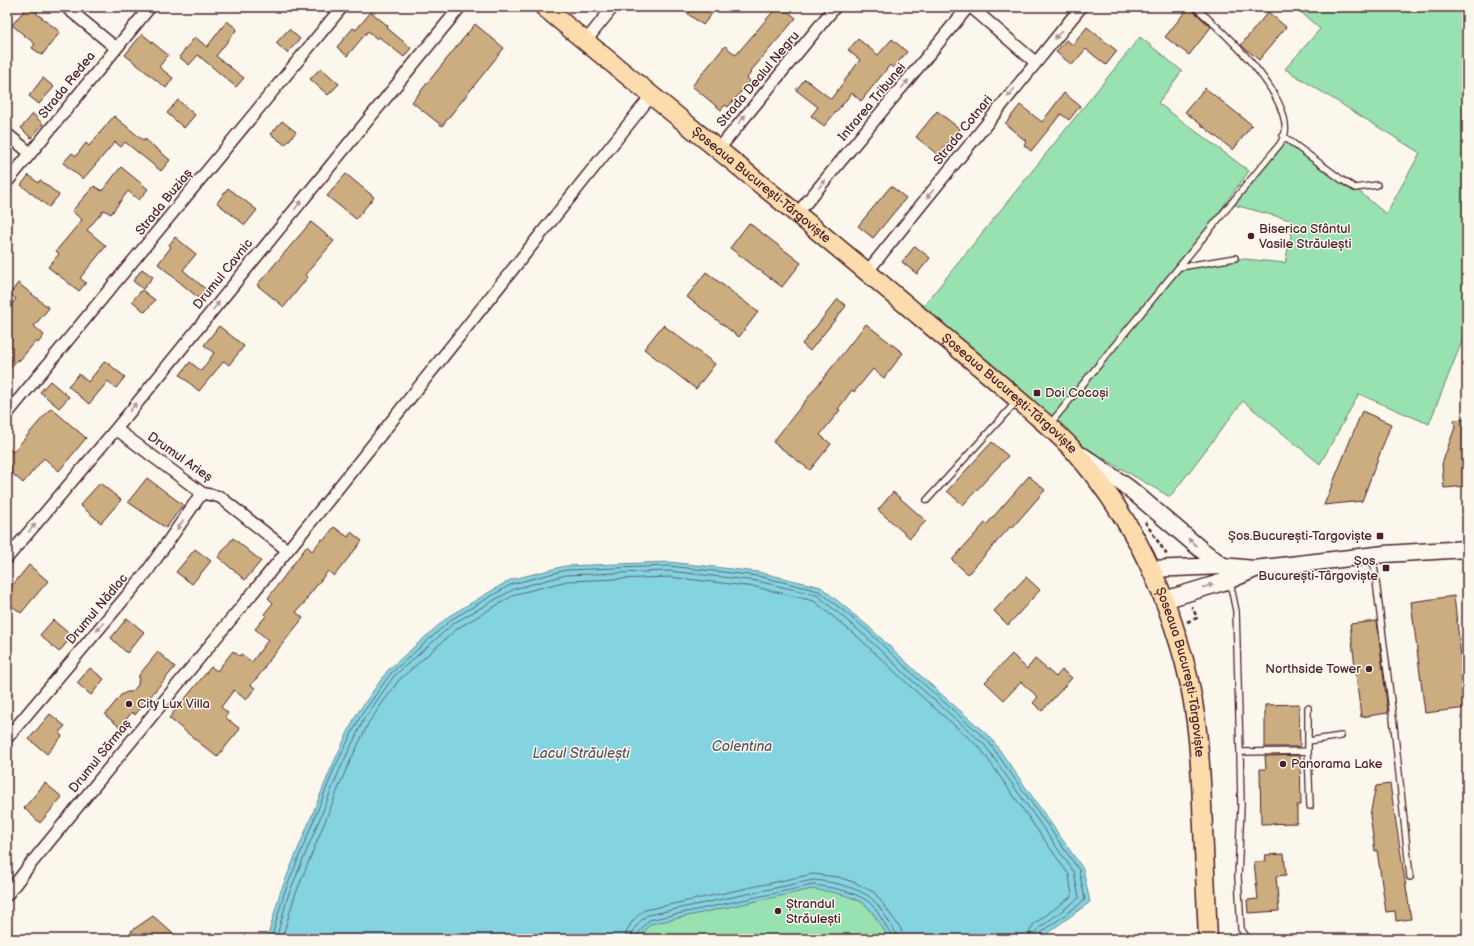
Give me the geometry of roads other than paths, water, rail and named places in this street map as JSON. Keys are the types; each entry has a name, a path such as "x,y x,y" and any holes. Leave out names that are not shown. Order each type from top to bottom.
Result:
{"main road":[{"name":"Șoseaua București-Târgoviște","path":"544,7 797,214 1019,400 1073,450 1095,476 1125,520 1151,569 1174,628 1186,670 1193,700 1201,770 1208,939"},
{"path":"1073,450 1144,500 1226,573"},
{"path":"1151,569 1176,568 1226,573 1373,556 1467,549"},
{"path":"1164,600 1187,593 1226,573"}],"street":[{"path":"66,7 116,48"},
{"name":"Strada Redea","path":"7,182 150,7"},
{"name":"Strada Buziaș","path":"7,414 342,7"},
{"name":"Drumul Cavnic","path":"7,558 116,429 460,7"},
{"path":"585,42 613,7"},
{"name":"Strada Dealul Negru","path":"718,150 836,7"},
{"path":"970,7 1035,62"},
{"name":"Intrarea Tribunei","path":"797,214 970,7"},
{"name":"Strada Cotnari","path":"867,272 1035,62 1081,7"},
{"name":"Drumul Sărmaș","path":"8,889 328,501 651,96"},
{"path":"7,134 30,153"},
{"name":"Drumul Arieș","path":"116,429 202,493 220,497 287,550"},
{"name":"Drumul Nădlac","path":"7,738 146,573 202,493"}],"lane":[{"path":"1048,426 1280,144 1286,131 1284,117 1279,102 1270,87 1226,34 1195,7"},
{"path":"1284,136 1342,180 1355,188 1377,185"},
{"path":"1180,267 1235,258"},
{"path":"927,500 1019,400"},
{"path":"1373,556 1394,726 1410,877"},
{"path":"1226,573 1236,611 1242,804 1238,878 1241,929 1248,939"},
{"path":"1308,708 1310,806"},
{"path":"1308,741 1341,736"},
{"path":"1240,752 1308,750"}],"water":[{"name":"Lacul Străulești","path":"669,562 758,572 821,587 869,627 922,677 991,738 1083,869 1090,902 1045,935 1047,939 890,939 866,905 840,894 812,889 650,924 639,939 267,939 280,893 332,766 356,715 388,670 449,616 510,580 565,566"}],"place":[{"name":"Biserica Sfântul Vasile Străulești","path":"1251,236"},
{"name":"Doi Cocoși","path":"1037,393"},
{"name":"Șos.București-Targoviște","path":"1380,536"},
{"name":"Șos. București-Târgoviște","path":"1386,568"},
{"name":"Northside Tower","path":"1369,669"},
{"name":"City Lux Villa","path":"129,704"},
{"name":"Panorama Lake","path":"1283,764"},
{"name":"Ștrandul Străulești","path":"778,911"}],"water label":[{"name":"Colentina","path":"742,746"}]}
